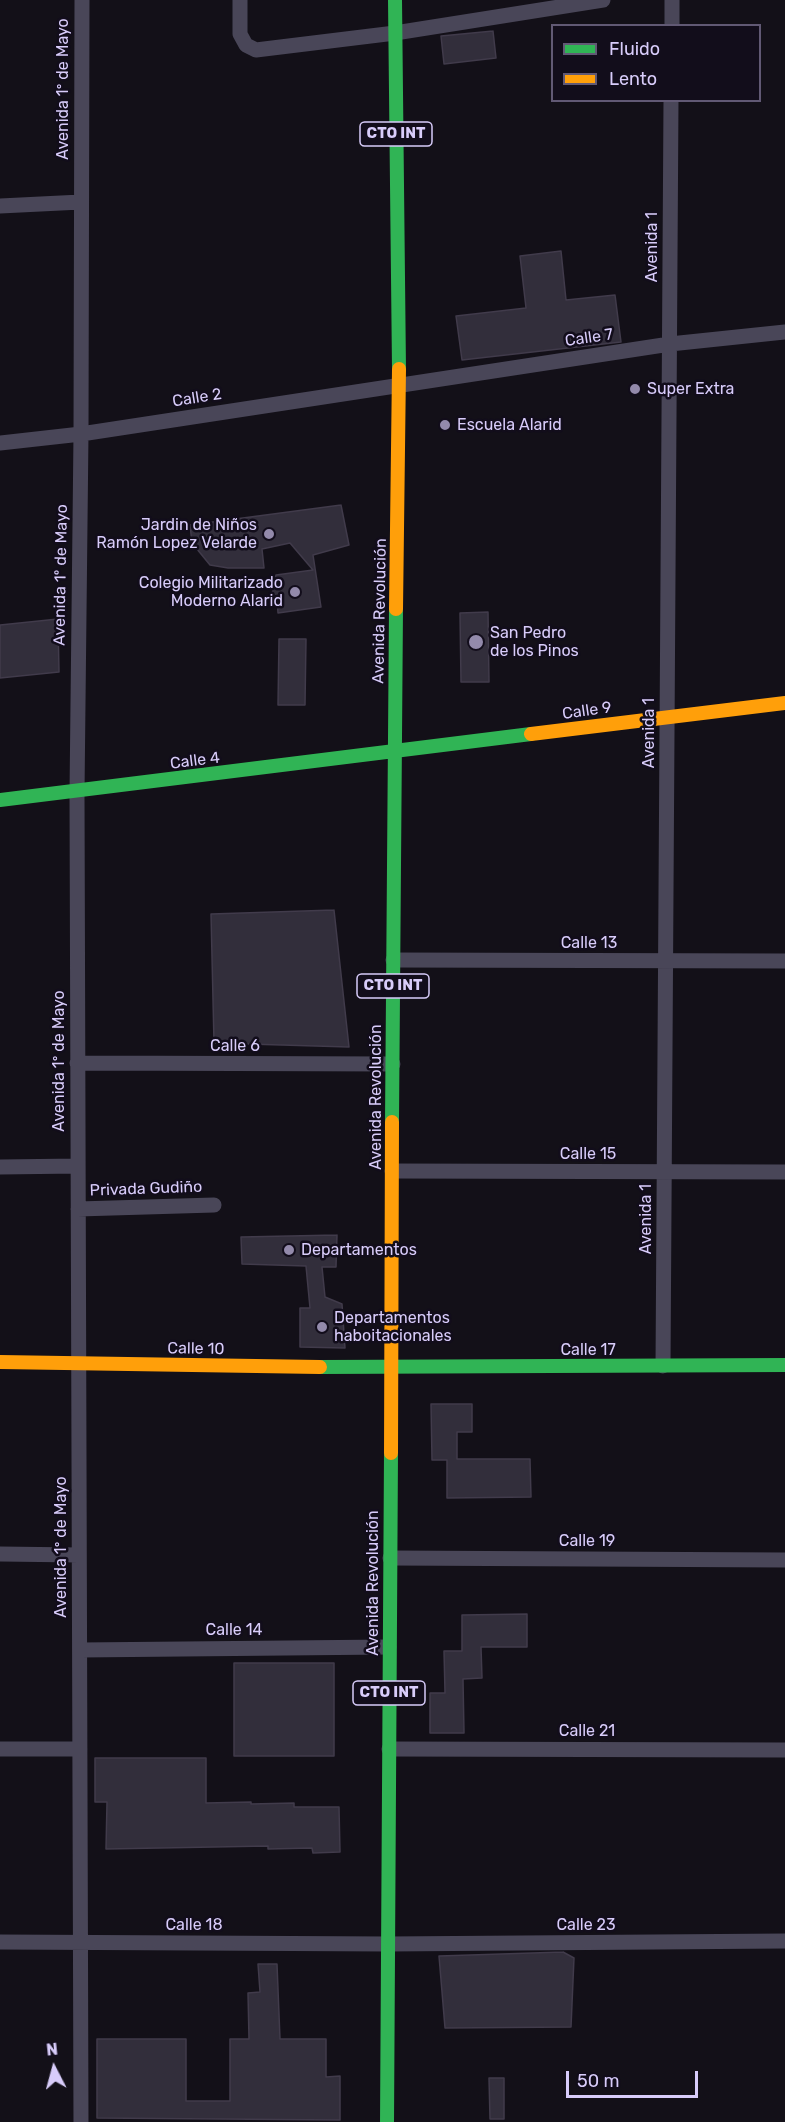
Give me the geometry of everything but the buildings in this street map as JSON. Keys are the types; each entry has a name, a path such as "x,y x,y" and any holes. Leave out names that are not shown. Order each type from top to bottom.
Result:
{"main road":[{"name":"Avenida Revolución","path":"387,2122 394,753 399,384 395,0"},
{"name":"Calle 9","path":"394,753 785,703"},
{"name":"Calle 4","path":"0,800 76,793 394,753"},
{"name":"Calle 10","path":"0,1362 391,1368"},
{"name":"Calle 17","path":"391,1368 785,1365"}],"street":[{"name":"Avenida 1º de Mayo","path":"81,0 81,434 76,793 81,2122"},
{"path":"240,0 240,34 246,45 256,50 395,33 603,0"},
{"path":"672,0 672,24"},
{"name":"Avenida 1","path":"663,1366 671,102"},
{"path":"0,206 81,202"},
{"name":"Calle 7","path":"399,384 670,344 785,332"},
{"name":"Calle 2","path":"0,443 81,434 399,384"},
{"name":"Calle 13","path":"393,960 785,961"},
{"name":"Calle 6","path":"77,1063 393,1064"},
{"path":"0,1167 78,1166"},
{"name":"Calle 15","path":"392,1171 785,1172"},
{"name":"Privada Gudiño","path":"78,1209 214,1205"},
{"path":"0,1554 79,1554"},
{"name":"Calle 19","path":"390,1558 785,1560"},
{"name":"Calle 14","path":"80,1650 389,1647"},
{"path":"0,1749 80,1749"},
{"name":"Calle 21","path":"389,1749 785,1750"},
{"name":"Calle 23","path":"388,1944 785,1941"},
{"name":"Calle 18","path":"0,1942 388,1944"}],"traffic: fast":[{"path":"395,0 399,369"},
{"path":"392,1122 396,609"},
{"path":"0,800 531,734"},
{"path":"320,1367 785,1365"},
{"path":"387,2122 391,1453"}],"traffic: slow":[{"path":"396,609 399,369"},
{"path":"531,734 785,703"},
{"path":"391,1453 392,1122"},
{"path":"0,1362 320,1367"}],"place":[{"name":"Super Extra","path":"635,389"},
{"name":"Escuela Alarid","path":"445,425"},
{"name":"Jardin de Niños Ramón Lopez Velarde","path":"269,534"},
{"name":"Colegio Militarizado Moderno Alarid","path":"295,592"},
{"name":"San Pedro de los Pinos","path":"476,642"},
{"name":"Departamentos","path":"289,1250"},
{"name":"Departamentos haboitacionales","path":"322,1327"}]}
